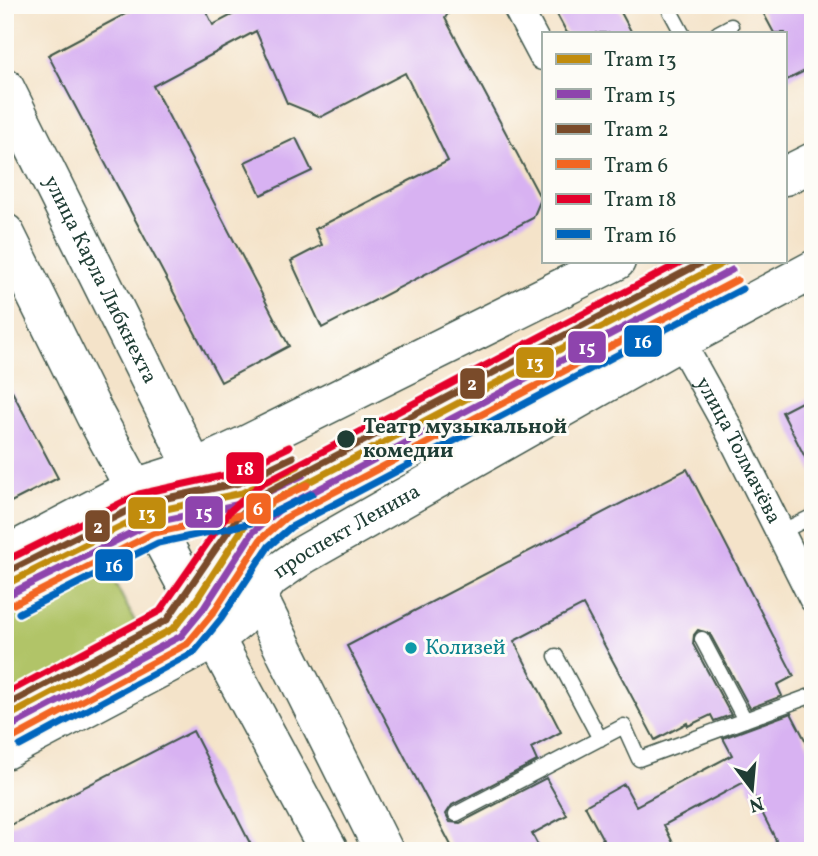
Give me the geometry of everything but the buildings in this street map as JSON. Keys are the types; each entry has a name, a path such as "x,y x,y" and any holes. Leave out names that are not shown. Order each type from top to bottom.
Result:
{"main road":[{"name":"улица Карла Либкнехта","path":"5,88 257,597"},
{"path":"786,176 813,162"},
{"path":"5,233 134,488 329,851"},
{"path":"5,556 134,488 194,469 614,262"},
{"name":"проспект Ленина","path":"5,750 215,639 238,620 271,578 303,555 680,341 813,270"},
{"path":"257,597 384,851"}],"street":[{"path":"516,5 542,54"},
{"name":"улица Толмачёва","path":"680,341 726,424 813,598"}],"lane":[{"path":"667,5 681,32"},
{"path":"779,533 813,516"},
{"path":"702,639 745,720"},
{"path":"556,656 600,739"},
{"path":"456,814 624,726 639,759 813,695"}],"green space":[{"path":"98,550 142,635 5,707 5,598"}],"tram line":[{"name":"18","path":"5,694 160,611 229,512 261,484 681,262"},
{"name":"2","path":"5,706 167,620 237,518 267,492 703,262"},
{"name":"13","path":"5,718 174,628 195,602 245,525 273,501 725,262"},
{"name":"15","path":"10,727 181,636 204,608 253,532 279,510 732,270"},
{"name":"6","path":"15,737 187,644 213,613 261,539 285,518 737,280"},
{"name":"16","path":"20,746 194,652 221,619 269,546 291,527 742,289"},
{"name":"18","path":"5,561 139,494 235,473 289,447"},
{"name":"2","path":"5,573 143,503 239,483 293,457"},
{"name":"13","path":"5,585 147,513 242,493 298,466"},
{"name":"15","path":"10,594 151,523 245,503 303,475"},
{"name":"6","path":"14,604 154,533 249,513 307,485"},
{"name":"16","path":"19,613 158,543 252,523 312,494"}],"place":[{"name":"Театр музыкальной комедии","path":"346,439"},
{"name":"Колизей","path":"411,648"}]}
